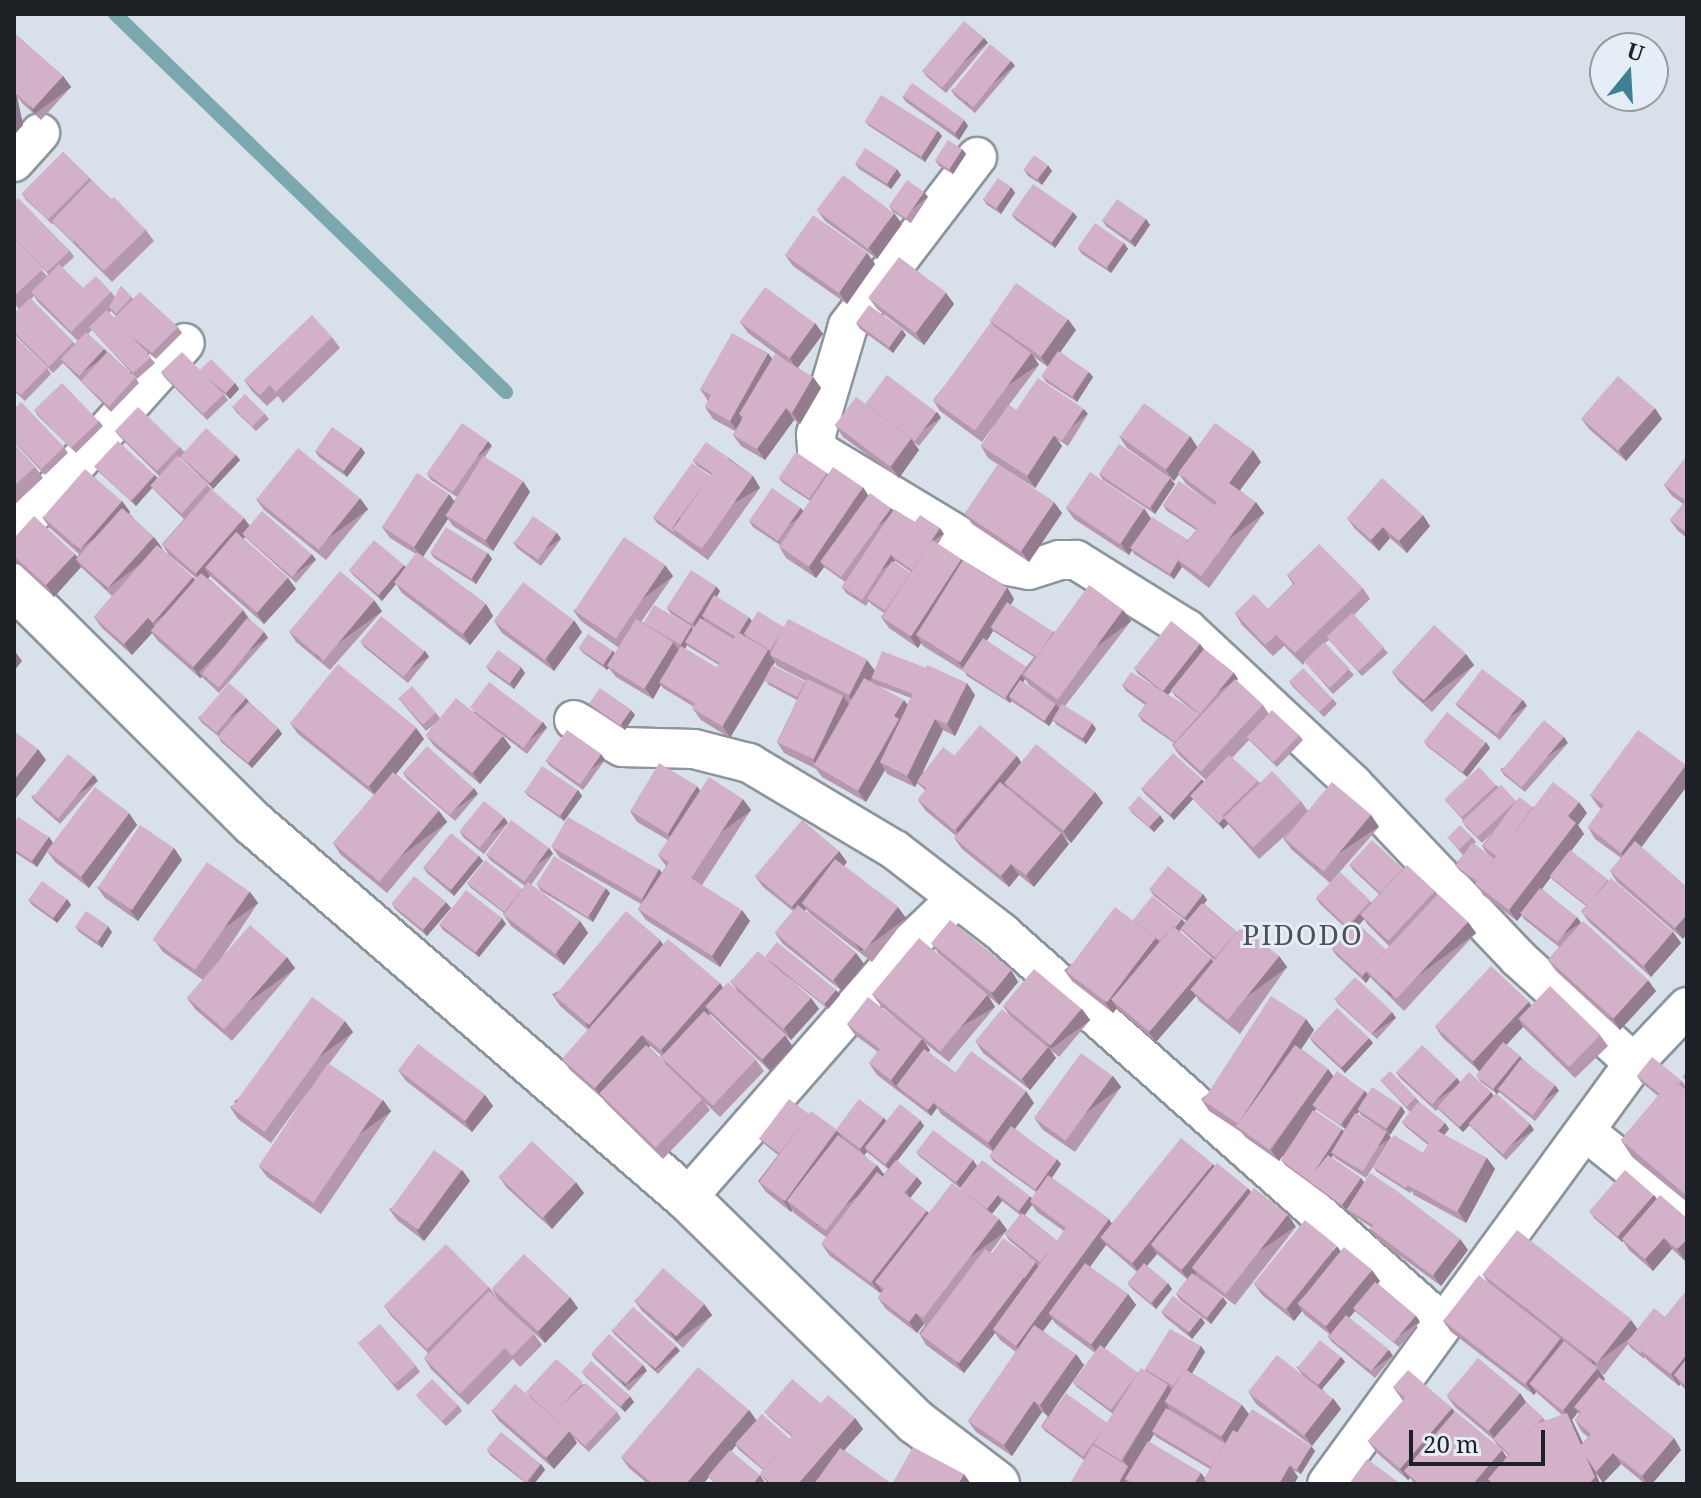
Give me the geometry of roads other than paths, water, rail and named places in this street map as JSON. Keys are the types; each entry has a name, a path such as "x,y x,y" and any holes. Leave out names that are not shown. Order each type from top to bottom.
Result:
{"street":[{"path":"14,162 40,133"},
{"path":"977,157 848,326 816,434 817,450 1009,566 1029,570 1059,560 1076,560 1187,629 1353,784 1518,958 1634,1063"},
{"path":"14,534 185,343"},
{"path":"14,586 254,824 687,1198 916,1422 997,1484"},
{"path":"574,720 622,747 694,749 749,763 895,850 955,900 1001,932 1441,1322"},
{"path":"687,1198 910,943 955,900"},
{"path":"1327,1484 1441,1322 1634,1063 1687,1007"},
{"path":"1585,1131 1687,1213"}],"waterway":[{"path":"115,14 506,392"}],"district":[{"name":"PIDODO","path":"1303,934"}]}
